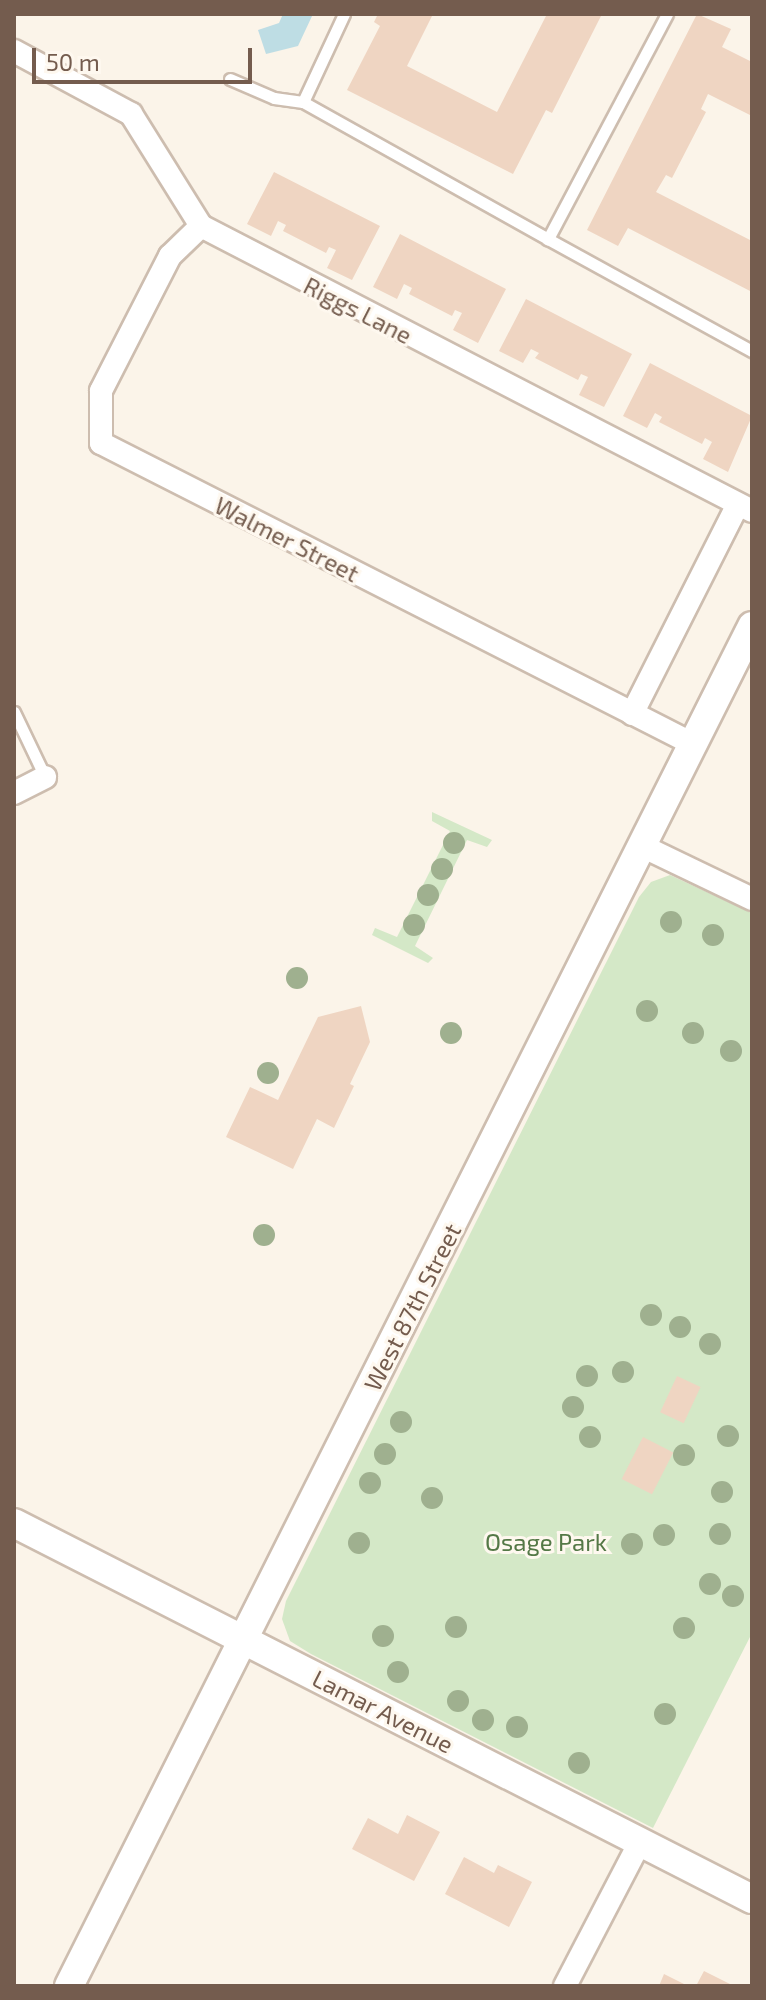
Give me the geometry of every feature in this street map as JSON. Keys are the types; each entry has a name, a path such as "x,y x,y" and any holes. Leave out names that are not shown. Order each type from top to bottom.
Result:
{"street":[{"path":"14,51 131,114 201,226"},
{"name":"Riggs Lane","path":"201,226 745,507"},
{"name":"Walmer Street","path":"201,226 170,256 101,391 101,443 693,744"},
{"path":"632,714 745,507"},
{"name":"West 87th Street","path":"69,1986 752,626"},
{"path":"14,793 45,777"},
{"path":"642,846 752,899"},
{"name":"Lamar Avenue","path":"14,1523 752,1899"},
{"path":"565,1986 639,1844"}],"lane":[{"path":"303,102 344,14"},
{"path":"548,239 667,14"},
{"path":"230,79 274,98 303,102 752,351"},
{"path":"14,712 45,777"}],"green space":[{"path":"432,812 492,840 487,847 467,840 415,946 433,958 428,963 372,935 375,928 397,937 450,831 432,821"},
{"name":"Osage Park","path":"670,875 752,913 752,1633 653,1828 311,1654 290,1641 282,1619 286,1601 639,897 651,882"}],"water":[{"path":"283,14 313,14 298,46 266,54 258,30 279,23"}],"building":[{"path":"378,14 433,14 407,66 497,112 547,14 602,14 552,113 546,110 513,174 347,90 380,26 374,22"},
{"path":"697,14 731,29 722,47 752,62 752,116 708,94 701,109 706,112 672,178 666,175 656,192 752,241 752,292 628,228 618,246 587,230"},
{"path":"274,172 380,226 352,280 327,268 336,250 329,247 326,253 283,231 286,225 278,221 271,236 247,224"},
{"path":"400,234 506,289 478,343 453,330 462,313 455,310 452,316 409,294 412,288 404,284 397,299 373,287"},
{"path":"526,299 632,354 604,407 579,395 588,377 581,374 578,380 535,358 539,353 531,349 523,363 499,351"},
{"path":"650,363 752,416 728,472 703,459 712,442 705,438 702,444 659,422 662,417 655,413 647,428 623,416"},
{"path":"361,1006 370,1042 350,1084 354,1086 334,1128 317,1119 293,1169 226,1137 250,1087 278,1100 318,1017"},
{"path":"677,1376 701,1387 684,1423 660,1412"},
{"path":"643,1437 673,1452 652,1494 622,1479"},
{"path":"407,1815 440,1832 414,1881 352,1849 368,1818 398,1834"},
{"path":"464,1857 494,1873 498,1865 532,1882 509,1927 445,1894"},
{"path":"704,1971 734,1986 696,1986"},
{"path":"664,1974 688,1986 659,1986"}]}
